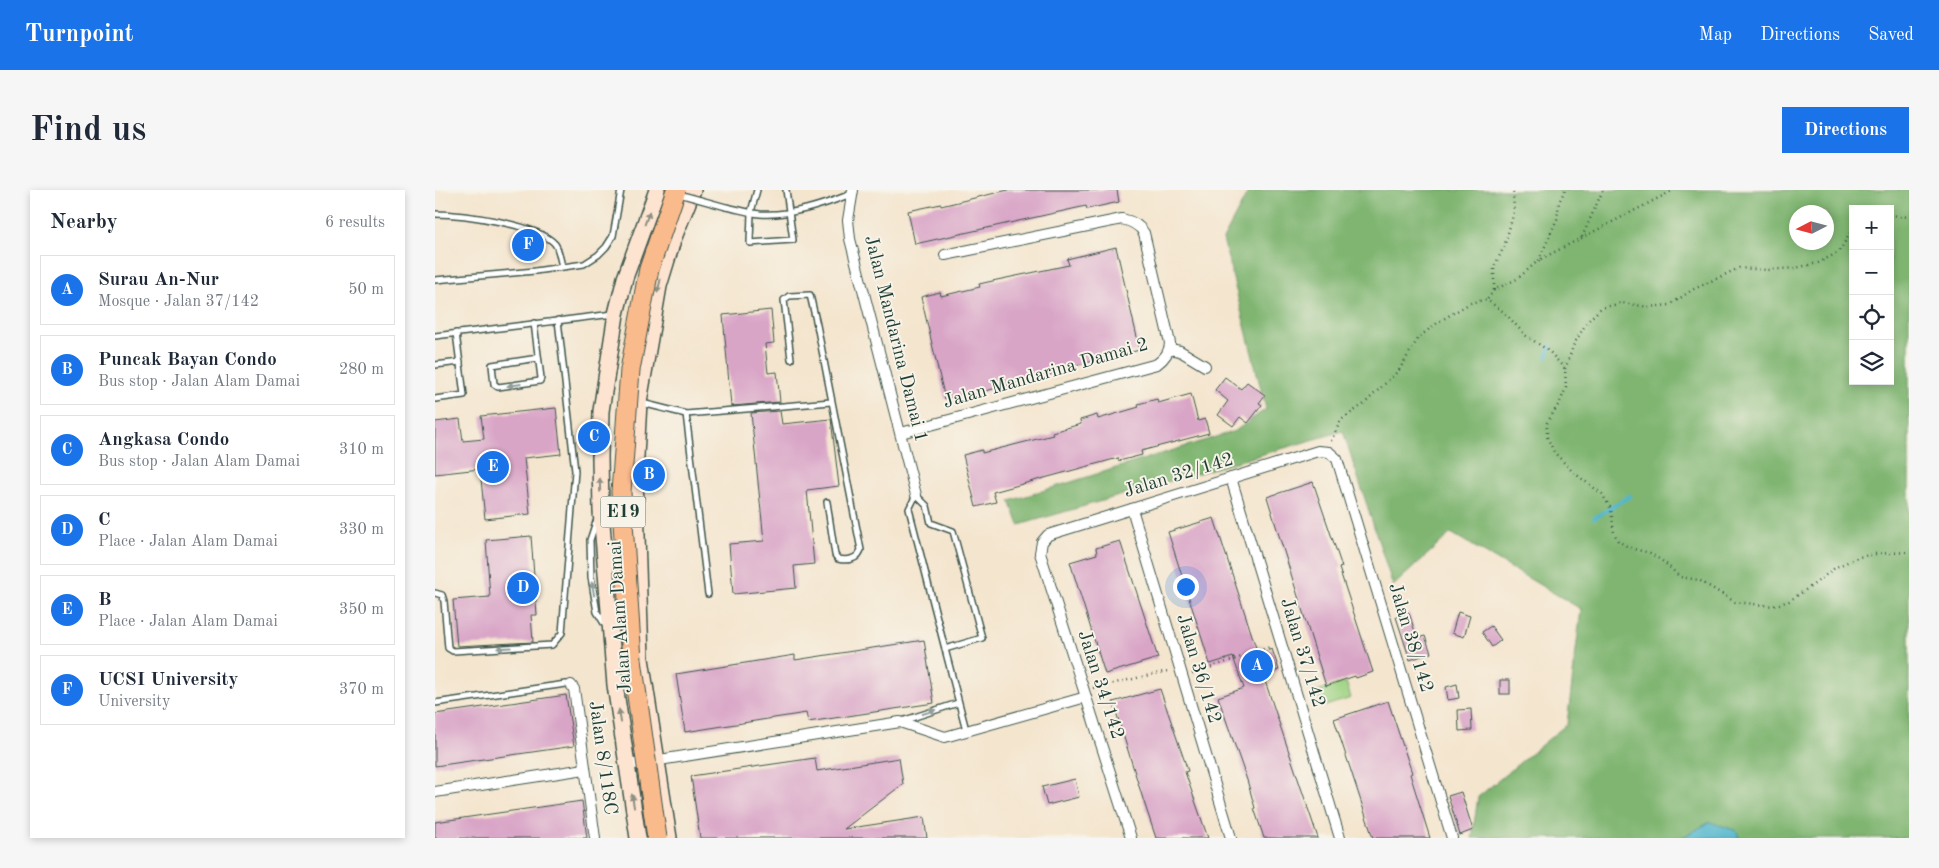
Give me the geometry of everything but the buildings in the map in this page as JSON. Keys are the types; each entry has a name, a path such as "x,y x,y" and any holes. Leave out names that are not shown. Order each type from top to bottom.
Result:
{"highway":[{"name":"E19","path":"650,838 627,660 617,492 626,370 644,269 671,190"},
{"name":"E19","path":"657,838 632,660 621,492 631,370 649,269 676,190"}],"main road":[{"name":"Jalan Alam Damai","path":"639,838 615,685 601,511 601,411 625,278 657,190"},
{"name":"Jalan Alam Damai","path":"669,838 641,659 635,508 639,402 659,286 673,240 693,190"}],"street":[{"name":"Jalan Mandarina Damai 1","path":"852,192 848,220 850,239 916,495"},
{"name":"Jalan Mandarina Damai 2","path":"901,433 1157,364 1170,349 1171,343 1144,233 1128,220 1122,219 945,255"},
{"path":"1170,349 1180,351 1205,366"},
{"name":"Jalan 32/142","path":"1042,542 1048,535 1318,451 1329,452"},
{"name":"Jalan 38/142","path":"1329,452 1337,459 1452,838"},
{"name":"Jalan 37/142","path":"1231,478 1340,838"},
{"name":"Jalan 36/142","path":"1132,509 1231,838"},
{"name":"Jalan 34/142","path":"1042,542 1041,553 1131,838"},
{"name":"Jalan 8/118C","path":"571,685 574,689 595,838"},
{"path":"628,764 899,722 908,723 945,737 1085,693"},
{"path":"435,792 585,769"}],"lane":[{"path":"435,280 535,271 584,264 607,247 613,236 621,190"},
{"path":"667,190 726,207 761,214 820,206 852,192"},
{"path":"757,190 751,212 750,243 793,240 786,190"},
{"path":"435,214 464,215 533,230 555,244 562,266"},
{"path":"791,358 784,300 789,296 810,295 861,550 855,558 838,559 835,555 827,502"},
{"path":"435,336 617,314"},
{"path":"435,593 441,595 444,601 448,648 453,651 552,645 562,632 575,477 558,320"},
{"path":"534,323 538,358 540,381 498,387 494,384 492,365 538,358"},
{"path":"435,399 464,395 456,333"},
{"path":"435,365 460,362"},
{"path":"639,402 686,414 831,402"},
{"path":"686,414 708,594"},
{"path":"945,649 982,638 953,531 931,523 927,506 916,495 909,509 958,703 966,730"},
{"path":"435,703 566,684 571,685"},
{"path":"899,722 958,703"}],"path":[{"path":"1494,290 1495,267 1504,247 1514,212 1513,190"},
{"path":"1539,260 1557,219 1559,202 1565,190"},
{"path":"1582,238 1603,190"},
{"path":"1487,300 1494,290 1517,279 1539,260 1674,190"},
{"path":"1894,215 1909,217"},
{"path":"1849,235 1839,252 1819,263 1795,268 1767,270 1739,268 1692,290 1670,305 1649,306 1622,303 1601,308 1587,322 1574,344 1565,369 1565,388 1560,402 1547,423 1547,438 1554,452 1573,472 1602,494 1611,508 1614,533 1618,541 1630,548 1650,553 1665,563 1679,577 1699,580 1735,602 1773,606 1789,601 1836,567 1859,557 1909,552"},
{"path":"1329,452 1332,438 1341,420 1364,404 1399,370 1419,338 1440,321 1472,302 1487,300 1505,314 1525,335 1549,351 1565,369"},
{"path":"1085,693 1181,673 1281,644"}],"green space":[{"path":"1249,190 1909,190 1909,838 1472,838 1478,797 1567,724 1581,609 1451,533 1393,586 1343,431 1019,525 1010,501 1235,431 1266,409 1223,239"},
{"path":"1346,682 1351,698 1322,707 1317,691"}],"water":[{"path":"1710,822 1737,831 1739,838 1681,838"}],"waterway":[{"path":"1547,357 1550,346"},
{"path":"1594,518 1630,496"}],"place":[{"name":"UCSI University","path":"528,245"},
{"name":"Angkasa Condo","path":"594,437"},
{"name":"B","path":"493,467"},
{"name":"Puncak Bayan Condo","path":"649,475"},
{"name":"C","path":"523,588"},
{"name":"Surau An-Nur","path":"1257,666"}]}
